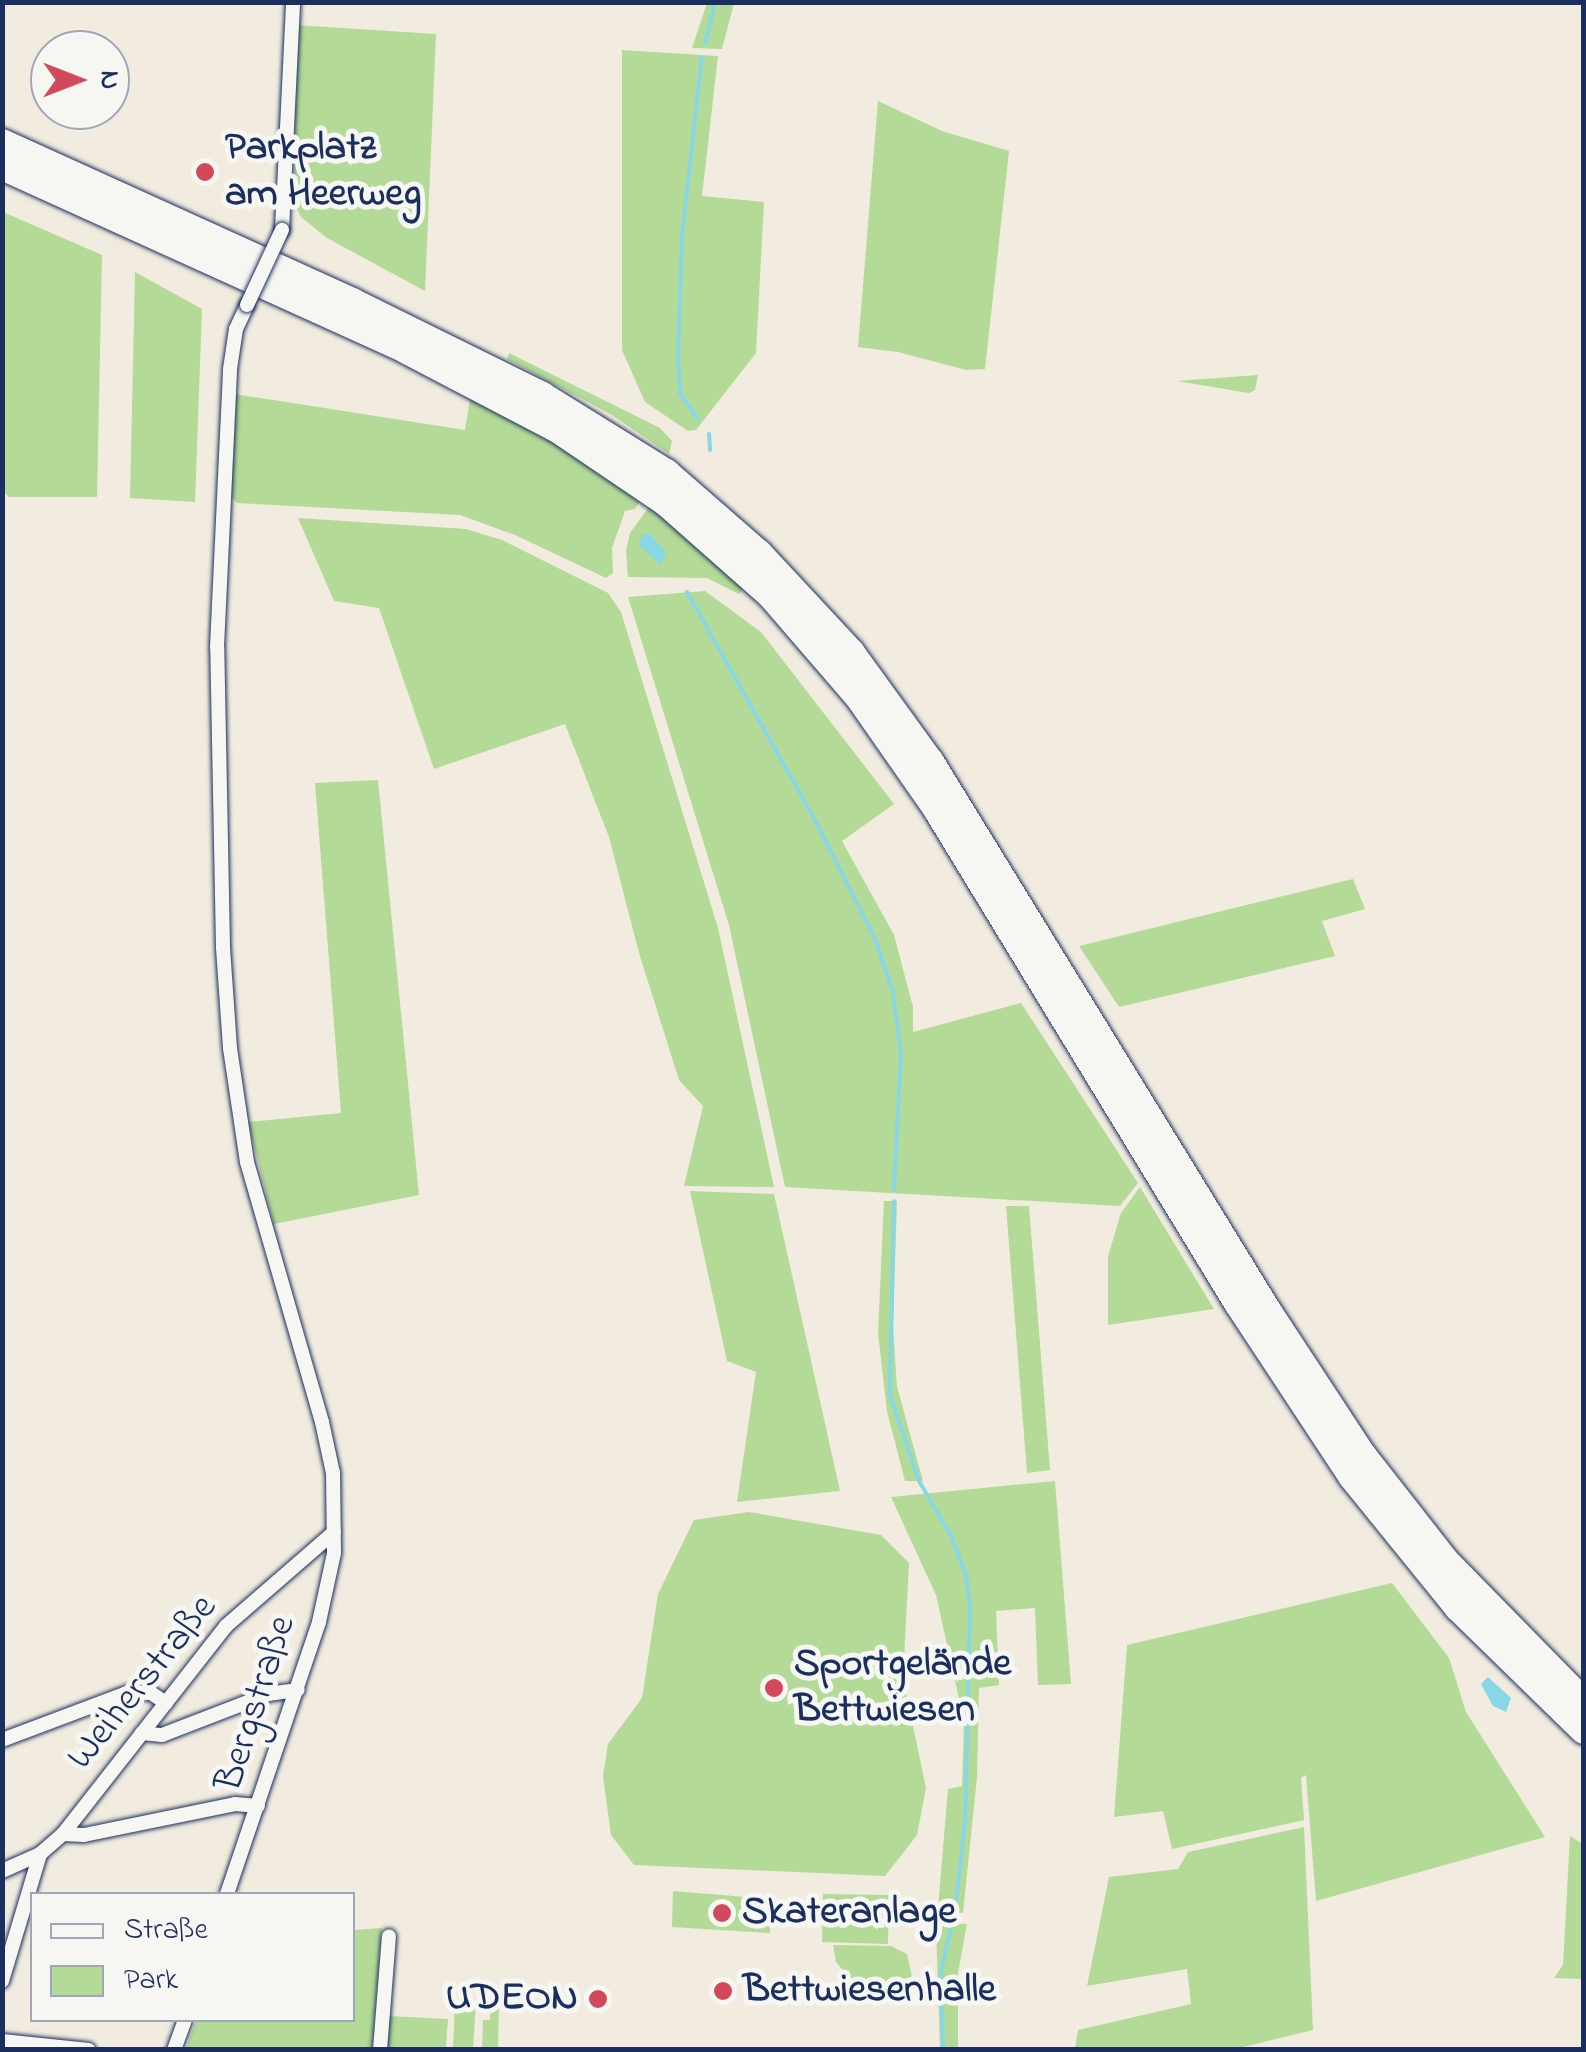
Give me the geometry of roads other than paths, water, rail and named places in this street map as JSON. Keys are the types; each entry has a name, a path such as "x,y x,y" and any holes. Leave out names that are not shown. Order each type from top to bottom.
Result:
{"highway":[{"path":"2,144 414,331 542,396 675,495 806,601 891,706 967,818 1324,1399 1424,1536 1521,1642 1575,1709"},
{"path":"2,166 466,379 642,470"},
{"path":"675,495 771,595 879,724 955,838 1312,1419 1424,1569 1526,1676 1575,1709"}],"street":[{"name":"Bergstraße","path":"228,1892 298,1690 330,1584 334,1532 333,1473 322,1422 247,1162 230,1048 223,946 217,647 230,369 236,329 282,230 293,2"},
{"name":"Weiherstraße","path":"2,1871 40,1854 63,1834 226,1626 334,1532"},
{"path":"142,1733 162,1734 276,1691 298,1690"},
{"path":"2,1740 130,1692 151,1693 166,1703"},
{"path":"63,1834 84,1835 235,1804 258,1806"},
{"path":"33,1892 40,1854"},
{"path":"2,1981 27,1923"},
{"path":"380,2050 389,1936"},
{"path":"174,2050 184,2022"},
{"path":"2,2041 90,2050"}],"water":[{"path":"643,534 650,534 666,553 660,565 639,545"},
{"path":"1488,1677 1511,1698 1506,1712 1493,1706 1481,1684"}],"waterway":[{"path":"705,44 715,2"},
{"path":"698,419 680,393 678,357 682,235 702,57"},
{"path":"709,434 710,450"},
{"path":"687,592 815,820 875,939 893,992 901,1055 894,1190"},
{"path":"894,1201 890,1395 919,1481 951,1536 966,1575 970,1607 965,1820 955,1911"},
{"path":"943,2050 941,1971 952,1923"}],"place":[{"name":"Parkplatz am Heerweg","path":"205,172"},
{"name":"Sportgelände Bettwiesen","path":"774,1688"},
{"name":"Skateranlage","path":"722,1913"},
{"name":"Bettwiesenhalle","path":"723,1991"},
{"name":"UDEON","path":"598,1999"}]}
